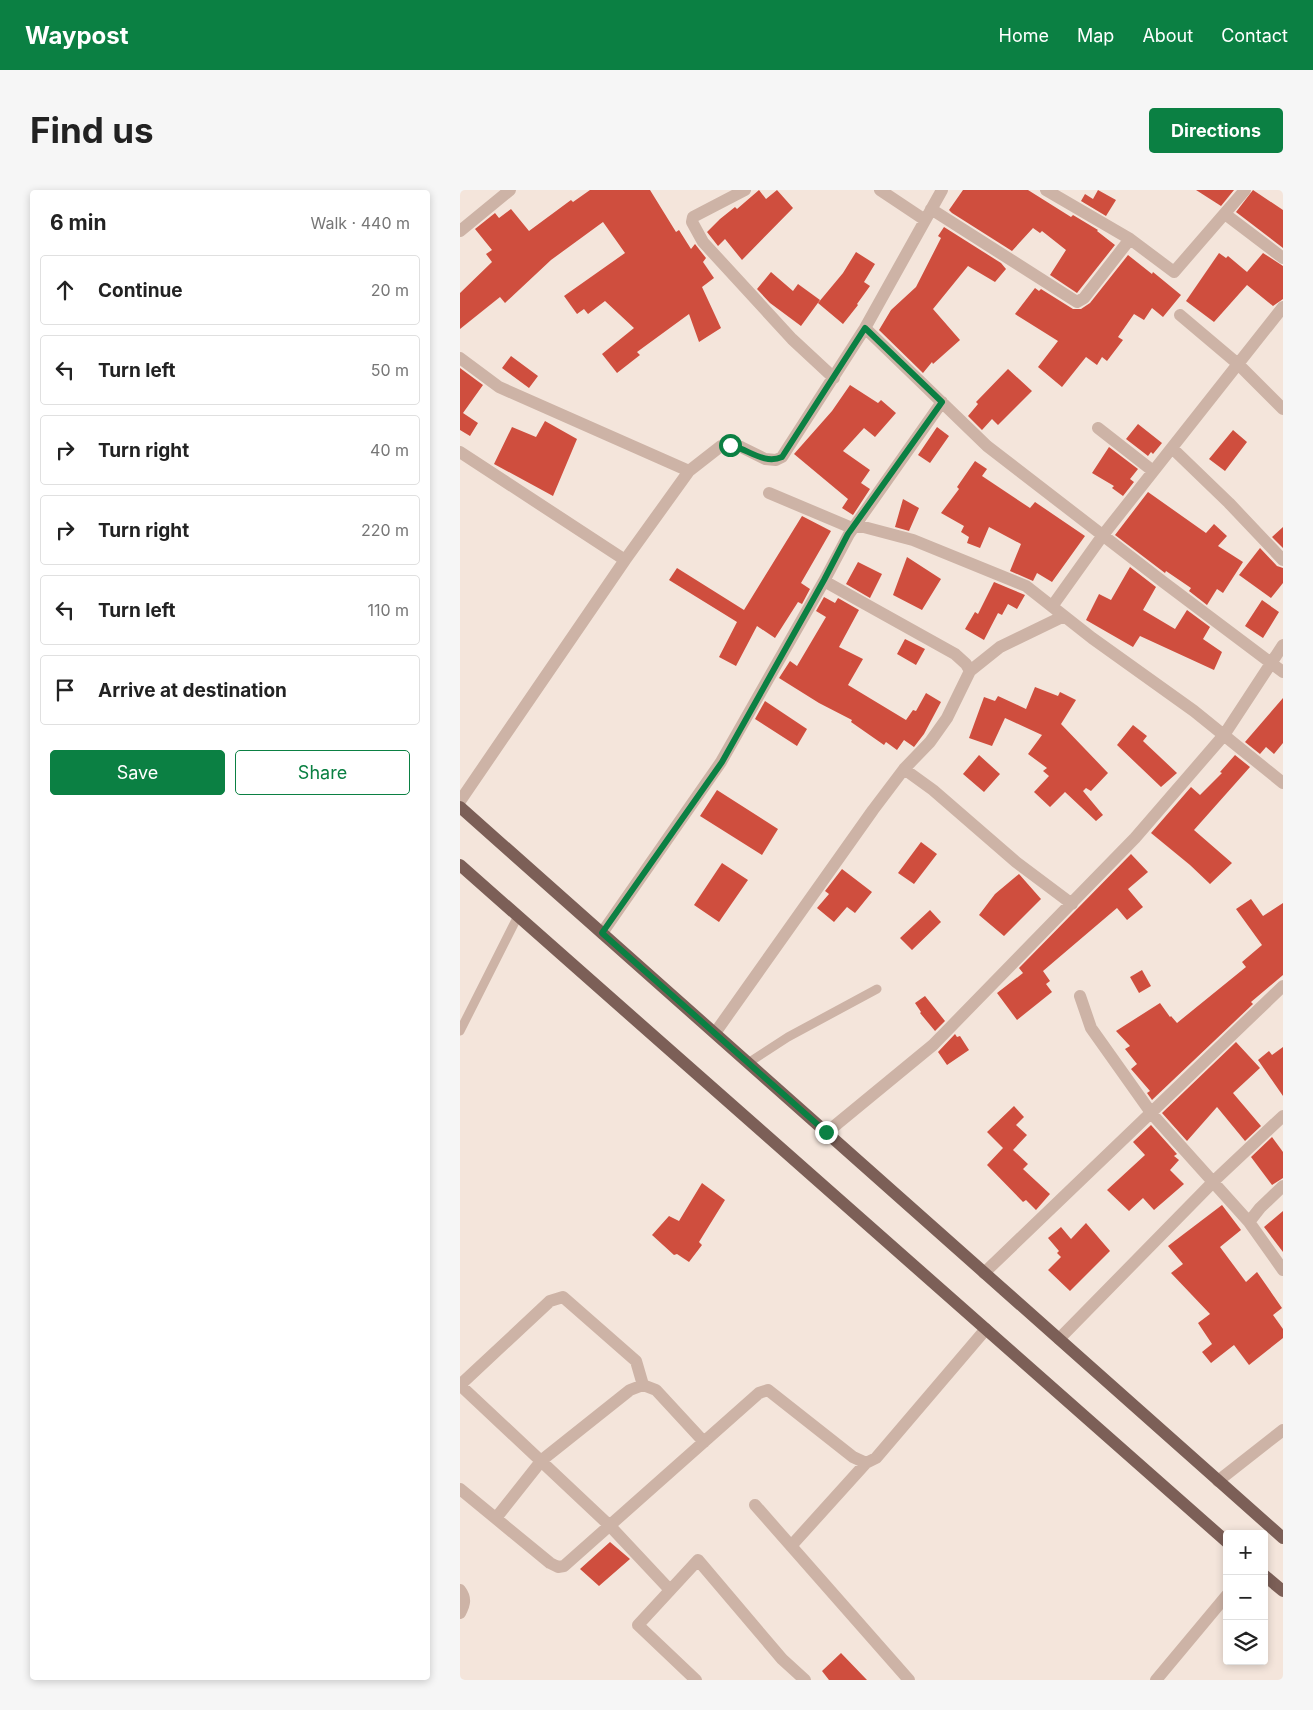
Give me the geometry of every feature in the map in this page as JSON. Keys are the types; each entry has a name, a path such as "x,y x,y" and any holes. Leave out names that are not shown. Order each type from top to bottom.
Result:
{"main road":[{"path":"460,807 1283,1538"},
{"path":"460,865 1223,1538"},
{"path":"1268,1579 1283,1592"}],"street":[{"path":"460,231 510,190"},
{"path":"745,190 693,217 692,222 704,242 792,339 834,378"},
{"path":"880,190 928,214 1077,302 1084,298 1130,240"},
{"path":"460,801 625,560 689,471 721,446 741,447 765,459 776,460 782,457 865,328 942,190"},
{"path":"1046,190 1130,240 1174,272 1245,190"},
{"path":"1224,214 1283,258"},
{"path":"1053,605 1103,535 1283,308"},
{"path":"1180,315 1238,364 1283,409"},
{"path":"865,328 987,446 1283,672"},
{"path":"460,358 499,388 689,471"},
{"path":"602,933 722,762 852,528 942,402"},
{"path":"1098,428 1153,471"},
{"path":"1172,448 1229,503 1283,560"},
{"path":"460,452 625,560"},
{"path":"769,493 852,528 860,526 913,540 1026,586 1224,735 1283,783"},
{"path":"824,580 955,654 970,671"},
{"path":"715,1034 904,769 930,742 947,718 970,671 1000,647 1064,616"},
{"path":"826,1132 933,1045 1135,838 1224,735 1283,645"},
{"path":"904,769 933,790 1016,862 1072,904"},
{"path":"984,1273 1152,1114 1283,986"},
{"path":"1080,996 1092,1028 1152,1114 1249,1222 1283,1270"},
{"path":"1059,1339 1214,1181 1283,1116"},
{"path":"1249,1222 1260,1208 1283,1186"},
{"path":"643,1385 636,1361 563,1297 550,1300 460,1385 609,1525 670,1590"},
{"path":"791,1546 866,1463 876,1458 882,1452 986,1329"},
{"path":"496,1518 542,1460 630,1390 643,1385 656,1390 704,1442"},
{"path":"460,1489 550,1563 558,1567 564,1566 759,1393 768,1390 853,1457 866,1463"},
{"path":"1218,1481 1283,1430"},
{"path":"755,1505 909,1680"},
{"path":"696,1680 638,1625 698,1560 782,1659 804,1680"},
{"path":"460,1590 464,1596 464,1605 460,1613"},
{"path":"1156,1680 1223,1600"}],"lane":[{"path":"460,1031 518,916"},
{"path":"748,1063 788,1037 877,988"}],"building":[{"path":"590,190 650,190 676,232 679,230 691,249 695,244 706,258 703,262 714,278 702,287 721,328 699,342 689,314 637,352 640,355 617,373 602,354 634,328 605,301 588,314 584,309 577,314 564,296 625,253 603,222 551,260 505,303 500,297 460,329 460,293 492,262 486,254 492,250 475,229 495,213 499,218 511,209 529,231 571,200 573,202"},
{"path":"759,190 766,199 777,190 793,208 742,260 725,239 718,246 707,232 720,219 735,207 737,209"},
{"path":"963,190 1028,190 1071,217 1073,215 1098,230 1115,245 1077,293 1050,275 1066,250 1042,231 1040,233 1033,228 1012,251 949,210"},
{"path":"1098,190 1116,200 1106,216 1081,201 1085,194 1093,199"},
{"path":"1196,190 1234,190 1221,206"},
{"path":"1253,190 1283,210 1283,248 1236,212"},
{"path":"944,227 1001,263 1006,269 995,282 968,266 933,309 960,340 933,364 932,362 923,373 879,330 891,310 916,287 941,238 938,236"},
{"path":"856,252 875,264 864,282 870,286 843,324 818,303 843,273"},
{"path":"1219,253 1226,258 1228,256 1247,272 1263,253 1283,266 1283,299 1273,306 1247,285 1214,322 1186,301"},
{"path":"1128,255 1181,295 1163,317 1152,308 1144,320 1134,314 1118,337 1123,340 1107,361 1102,357 1097,365 1086,357 1062,387 1038,367 1058,341 1015,314 1035,288 1039,291 1041,289 1073,309 1081,309 1090,303"},
{"path":"771,272 793,291 798,284 820,300 801,326 770,303 757,289"},
{"path":"511,356 538,376 529,388 502,368"},
{"path":"460,368 483,385 463,413 478,423 470,436 460,430"},
{"path":"1008,369 1032,391 998,425 992,419 982,430 968,416 978,404 976,402"},
{"path":"850,385 878,403 881,400 896,413 875,437 864,428 843,451 870,470 861,483 870,489 853,515 842,508 848,499 794,454 832,411"},
{"path":"545,421 577,439 553,496 494,464 512,427 536,437"},
{"path":"1138,424 1162,443 1153,454 1151,452 1148,456 1126,439"},
{"path":"937,427 949,436 930,463 918,455"},
{"path":"1233,430 1247,442 1225,471 1209,459"},
{"path":"1109,447 1138,469 1130,479 1134,482 1123,496 1112,488 1114,486 1092,473"},
{"path":"975,461 987,469 982,476 1030,508 1035,502 1085,536 1052,582 1037,573 1033,581 1010,571 1021,544 989,527 980,548 967,543 969,537 961,532 964,526 941,513 959,489 957,487"},
{"path":"1148,492 1206,533 1214,524 1227,536 1218,546 1243,562 1223,593 1217,589 1207,605 1189,591 1191,588 1166,571 1165,573 1115,535"},
{"path":"903,499 919,508 909,531 895,527"},
{"path":"802,516 831,531 801,583 810,589 802,604 798,602 775,638 757,626 736,666 719,657 737,622 669,580 677,568 744,610"},
{"path":"1283,527 1283,548 1272,537"},
{"path":"1260,548 1277,566 1283,568 1283,583 1271,598 1239,575"},
{"path":"907,557 941,579 922,610 893,595"},
{"path":"858,562 882,574 870,598 846,584"},
{"path":"1130,567 1156,587 1143,610 1175,629 1187,610 1210,627 1203,639 1222,652 1214,670 1140,636 1133,647 1086,620 1099,594 1111,600"},
{"path":"994,582 1025,595 1017,609 1008,604 1002,615 998,613 984,640 965,629 975,612 978,614"},
{"path":"824,597 835,603 838,598 859,610 839,647 863,659 848,685 906,720 913,710 916,711 926,693 941,702 924,734 914,747 904,740 897,750 886,742 884,745 851,722 852,720 819,703 779,678 790,661 797,666 826,617 816,611"},
{"path":"1262,600 1279,612 1263,638 1245,626"},
{"path":"905,639 925,649 916,665 897,654"},
{"path":"1035,687 1058,696 1060,692 1076,700 1061,724 1108,773 1091,791 1086,788 1083,791 1103,815 1096,821 1065,792 1050,807 1034,792 1049,776 1043,771 1047,768 1028,754 1042,735 1005,718 992,746 969,738 984,697 995,701 998,696 1026,709"},
{"path":"1283,698 1283,743 1274,754 1266,747 1260,754 1245,742"},
{"path":"765,701 807,729 797,746 755,719"},
{"path":"1133,725 1147,736 1143,741 1177,773 1161,787 1117,745"},
{"path":"979,755 1000,774 984,792 963,774"},
{"path":"1235,755 1250,767 1194,830 1232,863 1210,884 1151,833 1191,787 1200,795 1222,773 1220,772"},
{"path":"717,790 778,829 762,855 700,816"},
{"path":"921,842 937,854 914,884 898,873"},
{"path":"1131,854 1148,872 1128,889 1143,907 1127,920 1117,908 1043,971 1050,981 1046,984 1052,992 1017,1020 997,993 1023,973 1019,968"},
{"path":"722,863 748,880 719,922 694,905"},
{"path":"842,869 872,892 855,913 847,907 834,922 817,908 829,894 825,891"},
{"path":"1019,874 1041,899 1004,936 979,915 995,894"},
{"path":"1251,899 1263,916 1283,903 1283,975 1251,1002 1253,1004 1152,1100 1147,1093 1150,1091 1131,1069 1137,1064 1125,1049 1130,1046 1116,1031 1160,1003 1177,1023 1246,967 1242,962 1262,945 1236,909"},
{"path":"930,910 941,922 912,950 900,938"},
{"path":"1142,970 1151,986 1139,993 1130,977"},
{"path":"925,996 945,1021 935,1031 920,1013 915,1003"},
{"path":"955,1034 957,1037 960,1036 969,1050 947,1065 938,1052"},
{"path":"1236,1042 1260,1068 1233,1093 1261,1126 1245,1141 1217,1107 1187,1141 1162,1113"},
{"path":"1283,1047 1283,1096 1258,1060 1269,1051 1272,1055"},
{"path":"1014,1106 1024,1117 1016,1125 1027,1135 1013,1150 1028,1164 1023,1169 1050,1194 1036,1210 1026,1200 1023,1202 987,1165 1003,1148 987,1132"},
{"path":"1151,1125 1177,1154 1174,1156 1179,1160 1170,1170 1184,1184 1154,1210 1143,1198 1129,1211 1107,1190 1145,1155 1133,1142"},
{"path":"1272,1137 1283,1152 1283,1178 1272,1185 1251,1157"},
{"path":"702,1183 725,1200 699,1242 702,1245 689,1262 677,1254 674,1255 652,1235 669,1216 679,1221"},
{"path":"1222,1205 1241,1230 1220,1247 1246,1282 1257,1272 1282,1308 1273,1315 1283,1329 1283,1338 1249,1365 1234,1345 1211,1363 1202,1352 1212,1344 1198,1323 1210,1314 1171,1273 1183,1264 1168,1246"},
{"path":"1283,1211 1283,1252 1264,1227"},
{"path":"1086,1223 1110,1251 1070,1291 1048,1270 1061,1257 1057,1253 1059,1251 1048,1238 1061,1227 1071,1239"},
{"path":"610,1542 630,1559 599,1586 580,1569"},
{"path":"841,1653 867,1680 829,1680 822,1671"}],"route":[{"path":"730,445 741,447 765,459 776,460 782,457 865,328 942,402 848,534 722,762 602,933 826,1132"}]}
